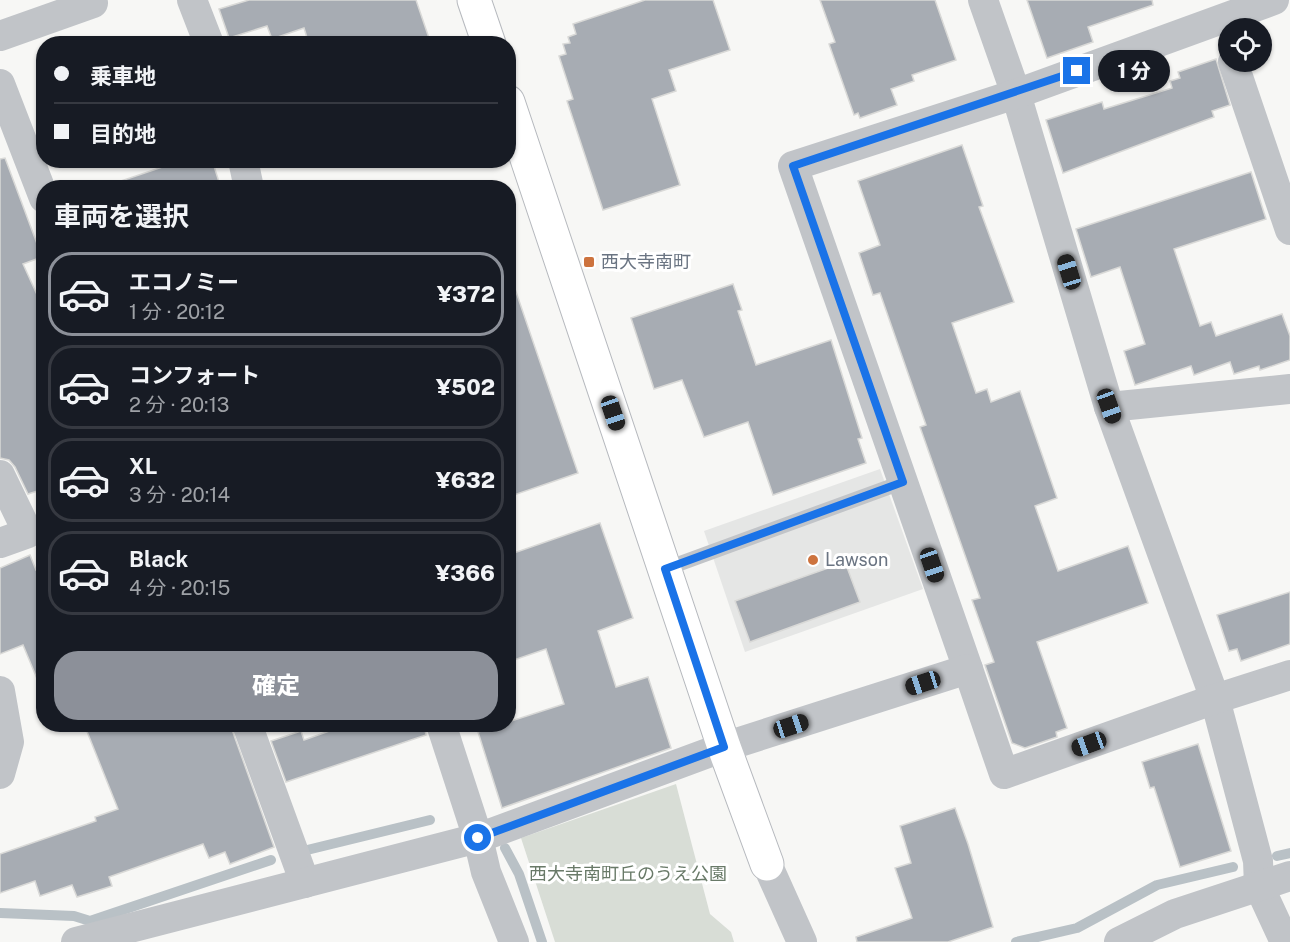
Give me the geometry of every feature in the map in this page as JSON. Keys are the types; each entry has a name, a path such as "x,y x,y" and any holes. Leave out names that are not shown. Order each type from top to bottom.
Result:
{"street":[{"path":"192,0 206,36"},
{"path":"983,0 1016,93 1109,406 1215,699 1258,861 1259,886 1285,942"},
{"path":"1222,18 1274,0"},
{"path":"482,2 488,36"},
{"path":"0,36 93,3"},
{"path":"1218,19 1016,93 793,166 1004,774 1215,699 1290,675"},
{"path":"1236,72 1290,230"},
{"path":"0,84 37,180"},
{"path":"516,126 724,747 767,864 802,942"},
{"path":"1109,406 1290,389"},
{"path":"0,475 28,533 0,543"},
{"path":"76,942 478,838 724,747 968,669"},
{"path":"0,691 9,742 0,774"},
{"path":"250,732 305,883"},
{"path":"444,732 478,838 486,872 514,942"},
{"path":"767,864 788,942"},
{"path":"1119,942 1175,914 1290,876"}],"lane":[{"path":"665,569 903,482"}],"shaded area":[{"name":"Lawson","path":"880,469 923,589 745,652 704,531"}],"green space":[{"name":"西大寺南町丘のうえ公園","path":"676,784 710,914 731,932 734,942 555,942 521,838"}],"building":[{"path":"249,0 416,0 428,36 306,36 304,28 281,36 271,36 267,26 228,36 219,9"},
{"path":"645,0 713,0 730,50 669,70 676,91 652,99 680,185 603,210 567,101 573,99 559,56 566,54 563,44 570,43 568,37 576,34 573,24"},
{"path":"820,0 935,0 956,60 912,75 914,81 891,89 897,105 860,118 858,113 854,115 829,44 835,42"},
{"path":"1027,0 1152,0 1153,5 1088,27 1093,42 1047,58"},
{"path":"1216,59 1218,72 1220,72 1230,105 1212,111 1214,117 1063,173 1046,120 1102,102 1104,109 1172,88 1170,81 1180,78 1178,72"},
{"path":"962,145 983,206 979,207 1014,302 952,323 976,393 987,389 991,402 1020,391 1057,498 1035,506 1058,571 1128,546 1148,603 1037,642 1067,728 1056,732 1057,737 1025,748 1012,743 985,665 994,662 972,600 980,598 920,427 926,425 880,293 873,295 859,253 880,245 858,181"},
{"path":"5,158 36,241 36,259 23,264 36,292 36,492 28,494 15,467 9,460 0,458 0,159"},
{"path":"159,168 215,168 218,180 124,180"},
{"path":"1251,172 1266,219 1174,249 1200,326 1211,322 1216,336 1282,314 1290,336 1290,360 1260,370 1259,366 1234,374 1230,362 1194,375 1191,366 1135,385 1124,351 1145,344 1120,267 1091,277 1076,229"},
{"path":"733,284 742,310 738,311 756,365 831,340 862,438 858,439 866,463 773,495 748,422 704,437 682,380 654,389 631,318"},
{"path":"516,292 578,473 516,494"},
{"path":"600,523 633,618 598,631 616,687 648,677 671,748 502,808 478,732 516,732 516,719 564,704 546,649 516,659 516,552"},
{"path":"30,555 36,570 36,676 23,645 0,654 0,568"},
{"path":"845,562 860,602 750,642 735,601"},
{"path":"1290,592 1290,644 1241,661 1237,649 1229,651 1217,615"},
{"path":"87,732 233,732 274,847 230,864 225,852 209,858 203,844 109,877 112,886 77,897 72,885 40,896 35,881 0,893 0,854 96,821 95,817 118,809"},
{"path":"298,732 301,732 304,740 326,732 425,732 426,735 286,782 271,741"},
{"path":"1198,744 1231,851 1180,867 1154,787 1150,788 1142,762"},
{"path":"955,808 993,927 948,942 857,942 856,937 912,918 895,868 911,863 900,826"}],"waterway":[{"path":"303,851 430,820"},
{"path":"505,848 519,874 542,942"},
{"path":"1277,856 1290,853"},
{"path":"0,913 74,916 90,921 271,860"},
{"path":"1016,942 1077,928 1157,885 1233,867"}],"place":[{"name":"西大寺南町","path":"589,262"},
{"name":"Lawson","path":"813,560"}],"route":[{"path":"478,838 724,747 665,569 903,482 793,166 1077,71"}]}
